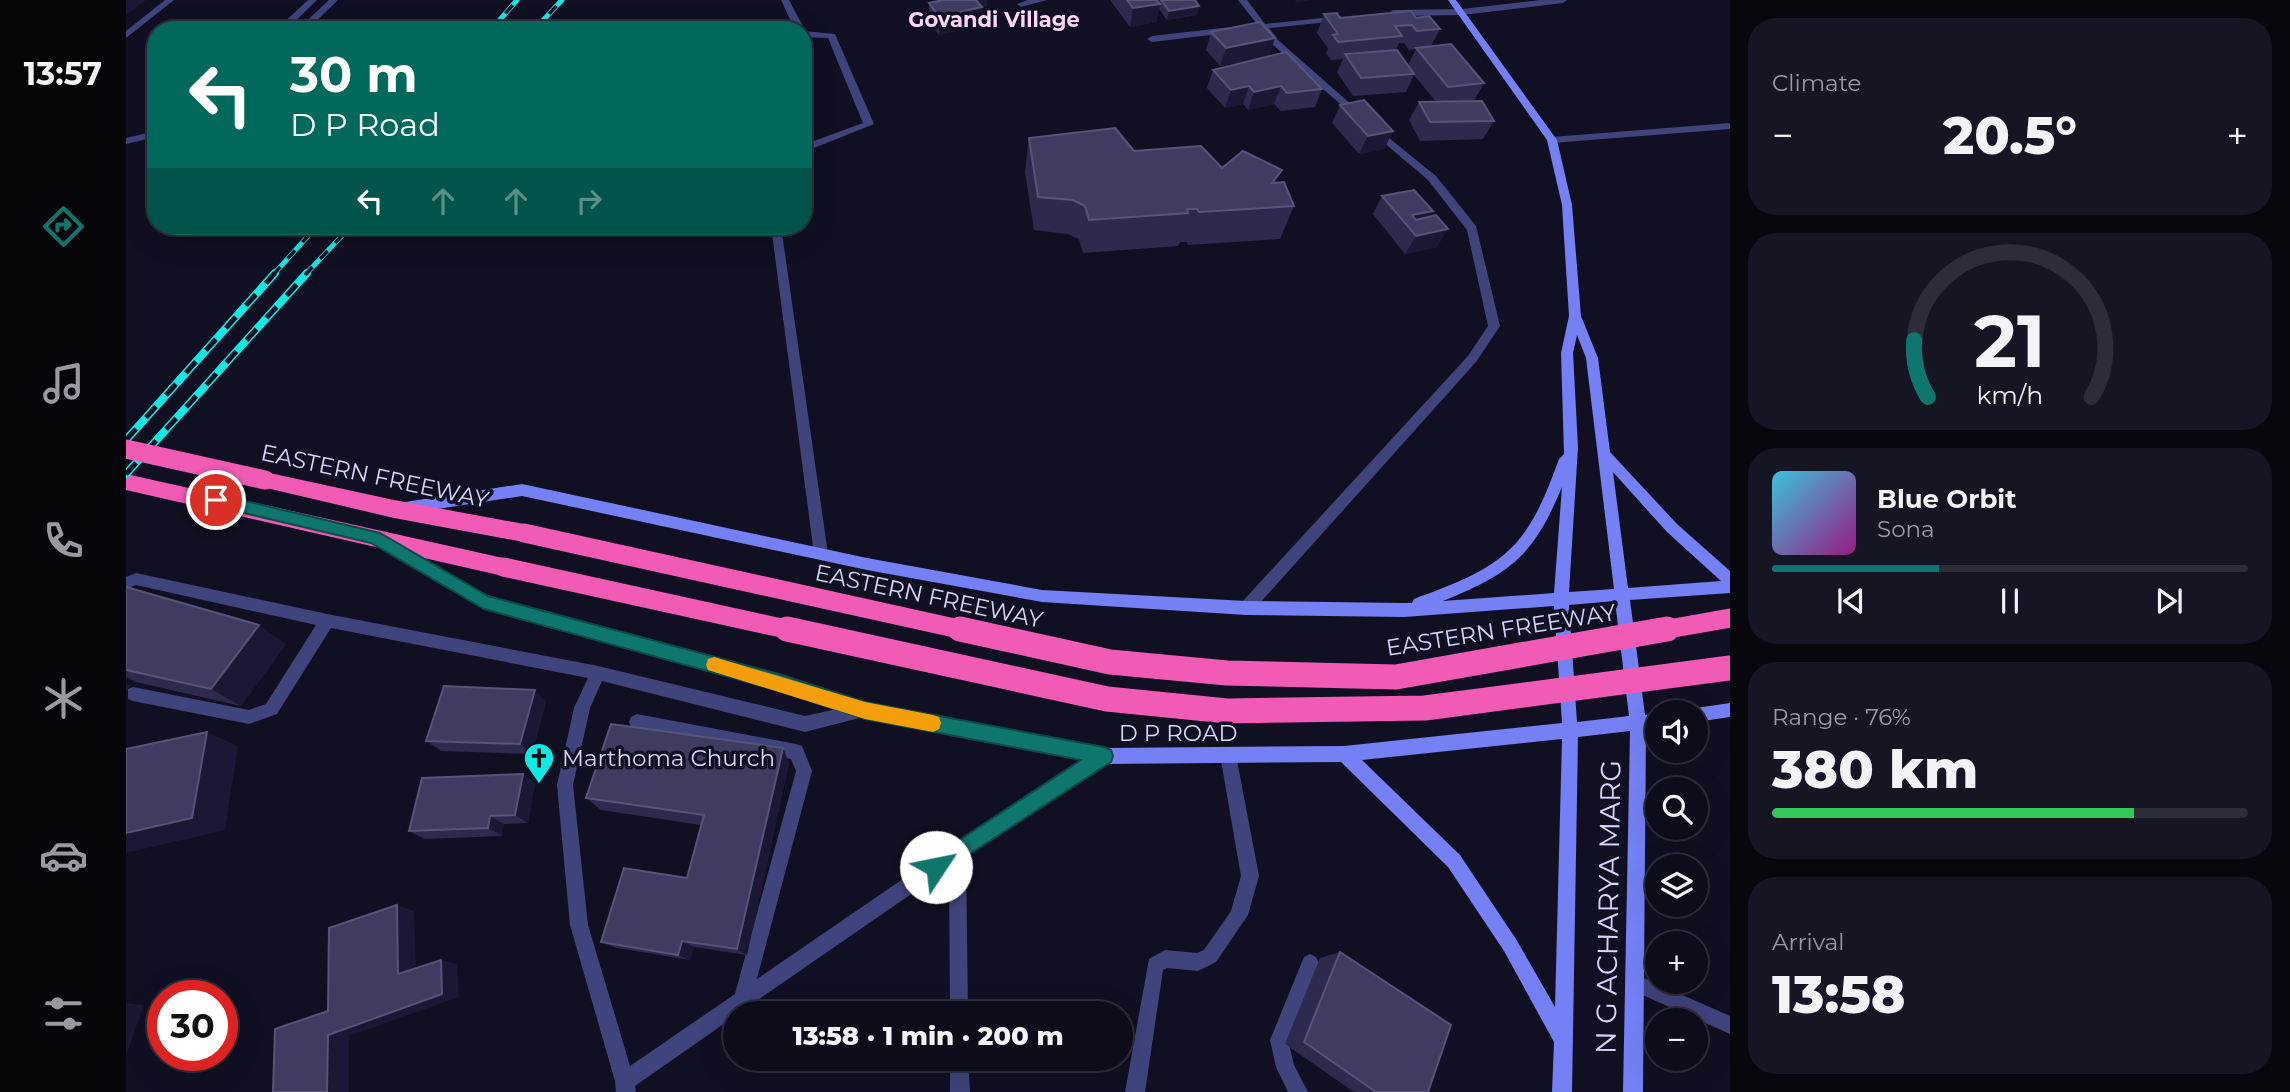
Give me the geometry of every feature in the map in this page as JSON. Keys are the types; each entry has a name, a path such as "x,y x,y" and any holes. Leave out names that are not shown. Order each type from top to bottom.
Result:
{"highway":[{"name":"EASTERN FREEWAY","path":"126,449 394,509 524,533 1110,662 1227,673 1396,677 1730,618"},
{"path":"126,482 1107,699 1227,710 1426,708 1730,668"}],"main road":[{"path":"1452,0 1552,139 1567,205 1575,316 1567,353 1571,447 1561,597 1570,730 1562,1092"},
{"name":"N G ACHARYA MARG","path":"1575,316 1592,358 1638,723 1633,1092"},
{"path":"1404,610 1485,575 1524,544 1547,506 1571,447"},
{"path":"1606,456 1672,528 1730,580"},
{"path":"394,509 522,490 821,554 1042,596 1246,608 1404,610 1730,587"},
{"name":"D P ROAD","path":"374,537 484,602 779,682 865,710 1104,756 1344,754 1645,722"},
{"path":"1708,713 1730,710"},
{"path":"1344,754 1454,861 1510,945 1563,1041"}],"street":[{"path":"126,35 170,0"},
{"path":"290,21 313,0"},
{"path":"311,21 334,0"},
{"path":"785,0 796,21"},
{"path":"1021,4 1043,0"},
{"path":"1242,0 1275,42 1432,178 1472,229 1494,326 1472,359 1246,608"},
{"path":"1381,15 1462,12 1563,0"},
{"path":"1152,39 1262,24 1354,17"},
{"path":"812,33 832,36 869,124 812,145"},
{"path":"1552,139 1730,127"},
{"path":"126,141 147,136"},
{"path":"777,235 821,554"},
{"path":"126,583 136,579 327,621 598,673 805,724 865,710"},
{"path":"134,694 249,717 271,709 327,621"},
{"path":"598,673 582,708 565,785 579,925 626,1086 723,1015"},
{"path":"637,722 796,752 804,771 742,1001"},
{"path":"1135,1092 1155,965 1165,960 1198,962 1210,956 1239,915 1250,876 1228,755"},
{"path":"742,1001 957,852 1104,756"},
{"path":"957,852 959,1001"},
{"path":"1298,1092 1285,1067 1279,1040 1310,963"},
{"path":"1635,984 1730,1025"},
{"path":"960,1071 960,1092"}],"building":[{"path":"943,0 976,0 982,7 939,17 929,3"},
{"path":"1127,0 1156,0 1160,4 1133,8"},
{"path":"1161,0 1195,0 1199,6 1169,11"},
{"path":"1411,11 1416,18 1429,16 1440,29 1417,31 1412,25 1395,26 1402,36 1338,42 1333,35 1338,34 1324,14 1337,13 1340,18"},
{"path":"1260,22 1275,38 1226,48 1211,32"},
{"path":"1451,44 1484,83 1448,87 1416,48"},
{"path":"1397,50 1414,74 1361,78 1345,54"},
{"path":"1286,52 1322,89 1287,93 1281,86 1254,92 1249,86 1231,90 1213,70"},
{"path":"1364,100 1393,131 1368,136 1340,105"},
{"path":"1482,101 1494,121 1430,122 1419,102"},
{"path":"1115,128 1134,151 1201,146 1222,168 1243,151 1282,170 1272,183 1284,182 1294,206 1199,212 1197,209 1187,209 1188,213 1089,220 1085,206 1073,200 1038,197 1029,138"},
{"path":"1414,190 1433,211 1412,215 1416,220 1436,215 1448,229 1416,236 1382,196"},
{"path":"126,587 259,625 211,689 126,670"},
{"path":"444,686 535,690 520,744 426,741"},
{"path":"611,724 783,748 737,949 682,941 678,955 601,942 624,868 687,878 704,815 586,798"},
{"path":"207,732 192,818 126,833 126,749"},
{"path":"523,774 515,815 490,816 488,828 409,831 422,778"},
{"path":"397,905 398,974 441,960 442,994 328,1035 327,1092 273,1092 275,1029 328,1011 329,928"},
{"path":"1340,952 1451,1025 1428,1092 1376,1092 1304,1042"}],"railway":[{"path":"499,21 517,0"},
{"path":"542,21 562,0"},
{"path":"273,275 309,235"},
{"path":"305,275 343,235"},
{"path":"126,440 275,273"},
{"path":"126,474 307,273"}],"slow traffic":[{"path":"714,665 779,682 865,710 933,723"}],"place":[{"name":"Marthoma Church","path":"539,785"}],"district":[{"name":"Govandi Village","path":"994,20"}],"route":[{"path":"216,500 374,537 484,602 779,682 865,710 1104,756 936,867"}]}
